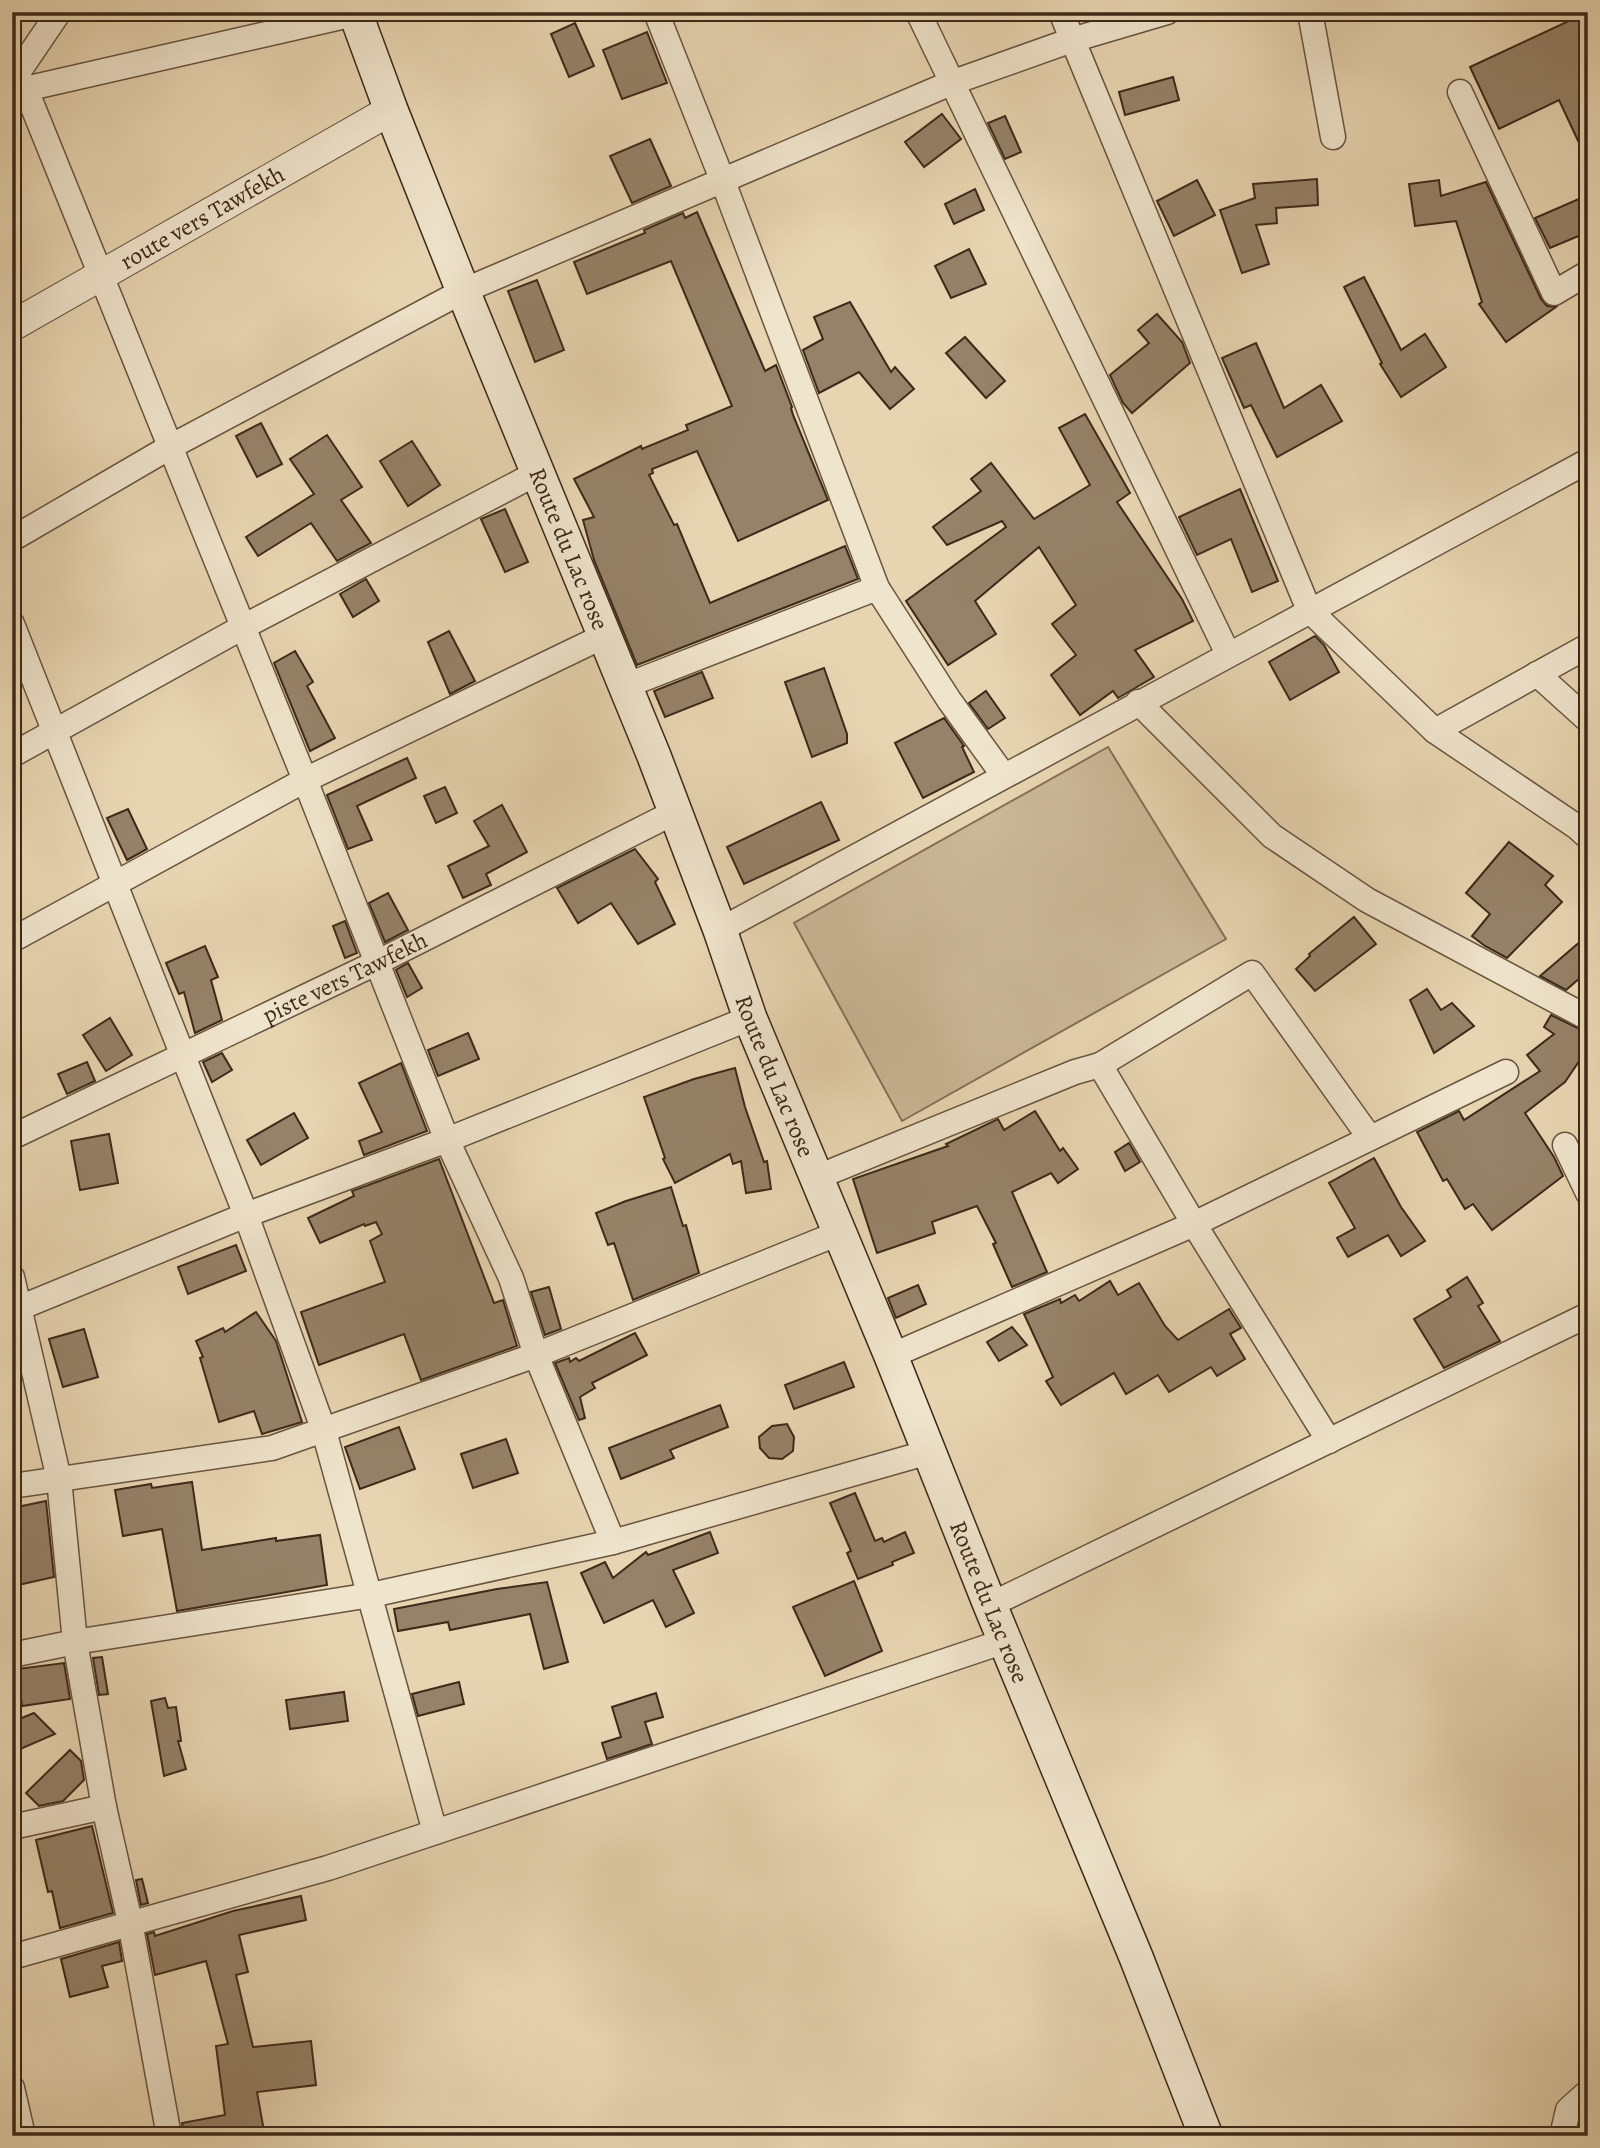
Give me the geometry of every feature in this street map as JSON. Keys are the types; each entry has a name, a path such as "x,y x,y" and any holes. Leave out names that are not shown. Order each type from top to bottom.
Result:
{"main road":[{"name":"Route du Lac rose","path":"358,13 391,110 675,812 750,1018 891,1356 990,1605 1136,1957 1206,2136"}],"street":[{"path":"17,80 59,12"},
{"path":"656,12 877,588 949,700 1004,776"},
{"path":"918,12 1228,654"},
{"path":"1061,12 1309,610 1436,731 1588,837"},
{"path":"12,539 170,447 463,290 951,83 1072,40 1167,12"},
{"path":"1310,12 1333,137"},
{"path":"17,80 358,13"},
{"path":"17,80 170,447 447,1140 511,1278 536,1355 614,1542"},
{"path":"1460,92 1554,293 1588,273"},
{"name":"route vers Tawfekh","path":"12,326 391,110"},
{"path":"720,930 1588,461"},
{"path":"12,755 243,627 537,473"},
{"path":"625,686 877,588"},
{"path":"12,624 246,1215 324,1431 435,1832"},
{"path":"12,940 305,780 604,636"},
{"path":"1436,731 1588,646"},
{"path":"1537,674 1588,720"},
{"path":"1138,702 1272,836 1367,900 1588,1018"},
{"name":"piste vers Tawfekh","path":"12,1137 376,963 675,812"},
{"path":"816,1178 1075,1072 1100,1065 1252,973 1370,1138"},
{"path":"16,1308 246,1215 447,1140 750,1018"},
{"path":"1100,1065 1194,1224 1329,1441"},
{"path":"891,1356 1194,1224 1506,1072"},
{"path":"1565,1145 1588,1193"},
{"path":"12,1486 257,1451 324,1431 536,1355 839,1233"},
{"path":"12,1277 16,1308 59,1479 75,1642 104,1807 130,1922 169,2136"},
{"path":"990,1605 1588,1315"},
{"path":"12,1655 75,1642 371,1595 614,1542 929,1452"},
{"path":"12,1957 328,1868 1006,1641"},
{"path":"12,1827 104,1807"},
{"path":"12,2088 23,2136"},
{"path":"1562,2136 1568,2110 1588,2092"}],"shaded area":[{"path":"1108,747 1226,939 902,1121 794,923"}],"building":[{"path":"1588,12 1588,162 1559,100 1499,129 1470,67"},
{"path":"575,23 594,66 569,77 551,34"},
{"path":"647,32 667,83 622,99 603,50"},
{"path":"1173,77 1179,100 1125,115 1119,92"},
{"path":"942,114 961,139 924,167 905,142"},
{"path":"1005,116 1021,152 1005,159 988,123"},
{"path":"650,139 671,186 632,203 610,156"},
{"path":"1317,179 1318,205 1276,208 1277,223 1256,225 1269,264 1242,273 1220,210 1255,198 1253,184"},
{"path":"1197,180 1215,215 1174,236 1157,201"},
{"path":"1439,180 1441,196 1486,182 1541,299 1547,306 1556,307 1506,342 1479,304 1482,302 1456,221 1415,226 1409,184"},
{"path":"975,189 984,210 954,224 945,204"},
{"path":"1588,195 1588,232 1550,248 1535,218"},
{"path":"697,212 765,371 776,365 793,415 828,500 738,541 697,451 652,469 653,473 649,475 674,525 677,524 710,603 845,546 858,579 637,665 594,560 583,520 594,517 574,479 641,446 642,449 688,430 686,425 732,406 671,261 587,294 574,262 645,233 644,230 683,213 685,218"},
{"path":"969,249 986,284 951,298 935,266"},
{"path":"1364,277 1401,350 1425,334 1446,367 1401,397 1380,364 1382,363 1344,287"},
{"path":"537,280 564,350 535,362 508,291"},
{"path":"850,302 891,372 895,367 914,389 890,409 859,372 819,393 803,350 823,339 814,317"},
{"path":"1157,314 1182,342 1190,363 1132,413 1123,403 1110,375 1149,343 1138,330"},
{"path":"965,337 1005,381 986,398 946,353"},
{"path":"1256,343 1284,408 1321,385 1342,421 1277,457 1251,405 1244,408 1222,358"},
{"path":"1085,414 1130,493 1117,502 1182,599 1193,621 1135,650 1154,677 1118,698 1113,691 1080,715 1051,675 1076,655 1052,624 1076,605 1039,547 975,601 996,634 948,665 906,601 1006,527 1002,521 947,545 933,527 981,491 971,479 991,463 1034,519 1090,485 1059,428"},
{"path":"261,423 282,464 257,477 236,436"},
{"path":"327,435 362,487 341,500 371,543 337,561 311,523 258,556 246,537 314,494 290,459"},
{"path":"412,441 440,485 408,506 380,461"},
{"path":"1240,489 1278,581 1252,592 1231,539 1197,555 1179,517"},
{"path":"505,509 528,562 505,572 481,519"},
{"path":"366,579 379,601 353,617 340,594"},
{"path":"449,631 475,681 450,694 428,642"},
{"path":"1315,636 1324,645 1339,672 1290,700 1269,662"},
{"path":"295,651 313,682 307,686 335,738 310,751 274,663"},
{"path":"824,668 847,734 847,743 812,757 785,682"},
{"path":"702,672 713,698 665,717 654,691"},
{"path":"986,691 1005,718 988,729 969,703"},
{"path":"944,718 964,746 962,747 974,772 923,798 895,743"},
{"path":"407,758 416,778 357,806 372,840 348,849 327,795"},
{"path":"445,787 457,813 436,823 424,796"},
{"path":"821,802 839,840 744,884 727,847"},
{"path":"502,805 527,852 486,874 491,885 463,898 448,866 489,846 474,821"},
{"path":"128,809 147,849 127,860 107,818"},
{"path":"1509,842 1553,876 1545,885 1562,902 1507,958 1472,936 1490,914 1466,893"},
{"path":"635,849 658,879 655,882 675,924 638,944 611,903 578,923 557,888"},
{"path":"388,893 408,930 385,942 369,903"},
{"path":"1354,917 1376,944 1315,991 1296,969 1309,954"},
{"path":"345,921 357,953 345,958 333,926"},
{"path":"1588,935 1588,971 1566,990 1540,976"},
{"path":"205,946 218,977 211,980 222,1020 195,1033 184,992 179,994 166,963"},
{"path":"408,963 422,988 407,997 396,970"},
{"path":"1427,989 1441,1010 1452,1003 1474,1026 1434,1053 1410,1000"},
{"path":"1551,1015 1588,1033 1588,1048 1565,1082 1525,1113 1554,1157 1563,1176 1492,1230 1473,1204 1465,1209 1447,1179 1443,1181 1417,1132 1459,1111 1464,1120 1540,1071 1527,1055 1554,1034 1544,1027"},
{"path":"110,1018 132,1055 106,1071 83,1035"},
{"path":"468,1033 479,1059 438,1076 428,1050"},
{"path":"222,1053 232,1070 212,1082 203,1062"},
{"path":"87,1062 95,1081 67,1094 58,1074"},
{"path":"401,1063 427,1131 364,1155 359,1141 382,1132 359,1083"},
{"path":"735,1068 745,1107 764,1162 767,1161 771,1189 746,1193 741,1161 733,1164 730,1154 675,1183 663,1159 665,1158 644,1097"},
{"path":"1035,1111 1060,1151 1063,1148 1078,1169 1058,1183 1051,1173 1012,1192 1047,1272 1012,1287 993,1244 996,1243 977,1206 932,1222 935,1233 877,1253 853,1179 948,1146 946,1144 998,1119 1004,1130"},
{"path":"294,1113 308,1138 261,1165 247,1140"},
{"path":"109,1134 118,1183 80,1190 71,1141"},
{"path":"1129,1143 1140,1162 1125,1171 1115,1152"},
{"path":"1374,1158 1401,1207 1425,1241 1401,1256 1388,1235 1348,1257 1337,1238 1355,1228 1329,1183"},
{"path":"439,1159 494,1303 503,1300 517,1346 421,1380 404,1334 319,1365 301,1312 385,1282 370,1241 382,1234 376,1222 365,1226 364,1224 320,1243 308,1218 354,1196 352,1191"},
{"path":"671,1187 683,1226 686,1225 699,1273 633,1300 614,1243 608,1245 596,1213"},
{"path":"236,1245 246,1271 188,1294 178,1267"},
{"path":"1467,1277 1483,1303 1478,1306 1500,1341 1444,1368 1414,1319 1451,1297 1447,1290"},
{"path":"1110,1281 1118,1295 1139,1283 1165,1326 1178,1340 1229,1309 1241,1328 1230,1334 1245,1359 1217,1376 1211,1367 1169,1392 1158,1375 1126,1394 1114,1373 1061,1405 1046,1381 1053,1377 1024,1314 1060,1299 1061,1303 1075,1295 1079,1301"},
{"path":"918,1285 926,1304 896,1318 888,1298"},
{"path":"549,1287 561,1329 545,1335 531,1292"},
{"path":"256,1312 276,1341 302,1422 262,1434 254,1411 219,1422 200,1358 203,1357 196,1341 223,1328 225,1332"},
{"path":"1012,1327 1027,1345 999,1361 987,1342"},
{"path":"84,1329 98,1377 63,1387 49,1339"},
{"path":"635,1333 647,1355 592,1383 595,1388 580,1397 585,1418 579,1420 555,1363 569,1358 570,1362 576,1358 579,1361"},
{"path":"844,1362 854,1387 794,1409 785,1385"},
{"path":"720,1405 728,1427 670,1450 674,1458 621,1479 609,1448"},
{"path":"787,1424 794,1437 793,1451 782,1459 769,1458 760,1448 759,1437 772,1426"},
{"path":"399,1427 415,1469 360,1489 345,1447"},
{"path":"506,1439 518,1473 473,1488 461,1454"},
{"path":"192,1482 202,1550 276,1538 276,1541 320,1535 327,1585 177,1611 162,1529 123,1536 115,1490 151,1484 152,1488"},
{"path":"855,1493 875,1541 882,1538 884,1542 905,1532 914,1553 858,1579 847,1553 851,1551 830,1503"},
{"path":"46,1501 54,1577 18,1585 12,1554 12,1508"},
{"path":"710,1532 718,1553 673,1570 694,1613 666,1627 653,1600 604,1623 581,1573 605,1562 613,1578 646,1552 648,1555"},
{"path":"854,1581 882,1651 825,1676 793,1607"},
{"path":"547,1582 568,1662 544,1669 530,1614 450,1630 448,1622 398,1631 394,1609"},
{"path":"102,1657 108,1694 99,1695 93,1658"},
{"path":"64,1663 70,1699 22,1706 17,1669"},
{"path":"459,1682 464,1704 418,1716 412,1694"},
{"path":"344,1692 348,1721 290,1729 286,1700"},
{"path":"656,1693 663,1717 645,1722 652,1744 607,1759 602,1743 621,1737 612,1707"},
{"path":"165,1698 168,1708 176,1707 181,1741 178,1741 186,1769 164,1776 151,1701"},
{"path":"34,1713 55,1734 18,1750 12,1735 12,1722"},
{"path":"70,1750 81,1761 84,1780 63,1801 39,1806 26,1793"},
{"path":"92,1826 113,1913 60,1928 52,1891 48,1892 36,1840"},
{"path":"142,1879 148,1903 141,1905 136,1880"},
{"path":"301,1896 306,1920 239,1935 248,1972 236,1975 253,2047 311,2041 316,2085 257,2092 264,2131 240,2136 184,2136 182,2123 225,2115 216,2046 228,2044 206,1961 155,1975 147,1934 154,1932 155,1936 233,1911"},
{"path":"119,1942 122,1961 102,1966 108,1987 70,1997 61,1959"}]}
